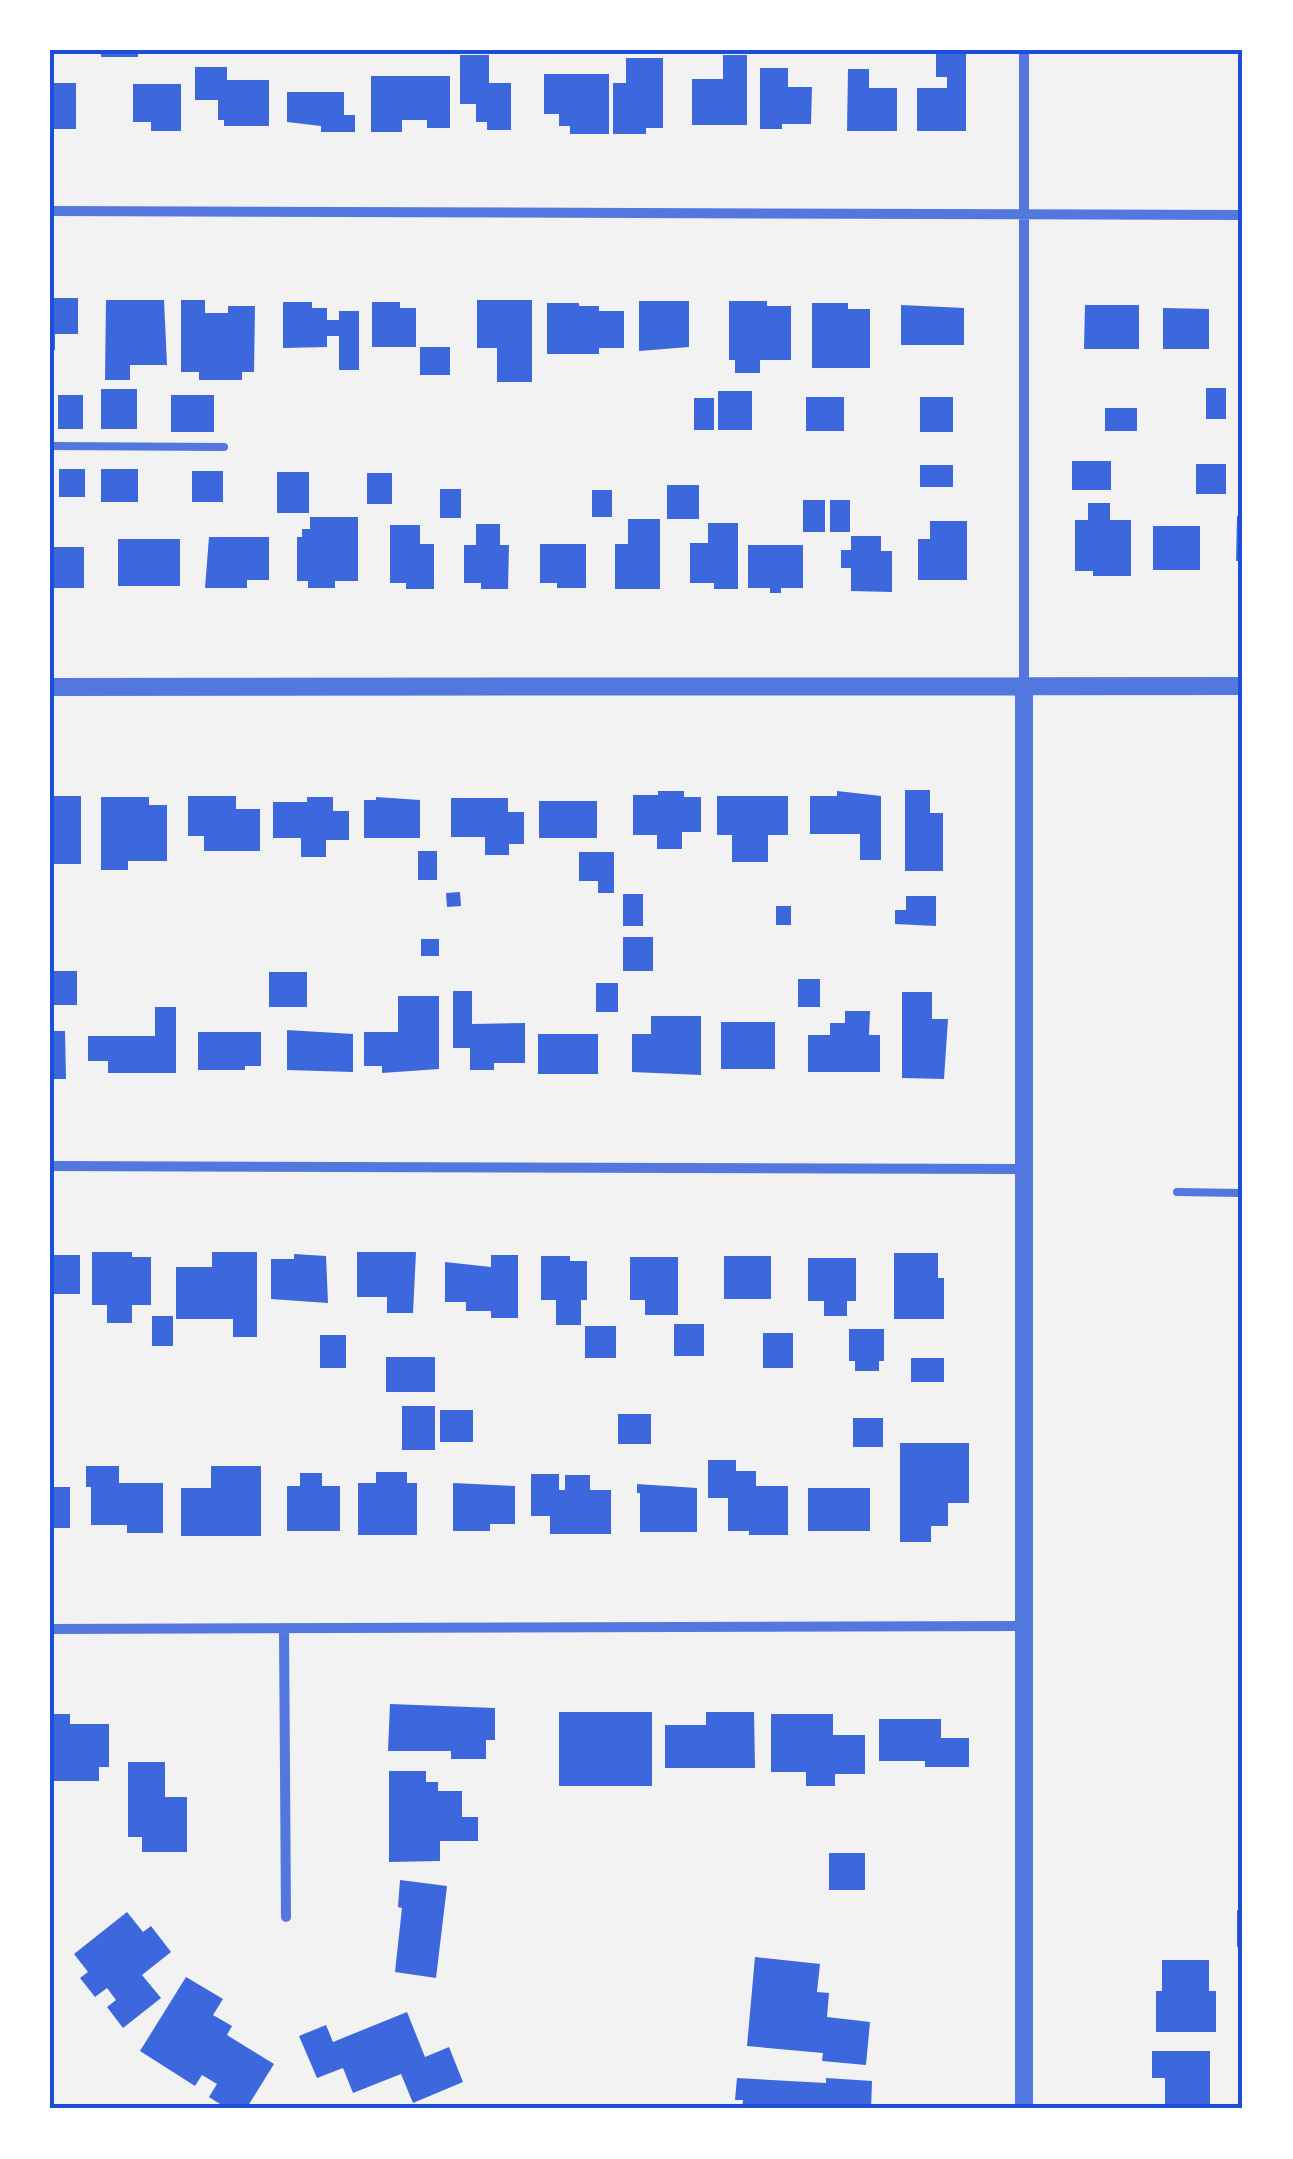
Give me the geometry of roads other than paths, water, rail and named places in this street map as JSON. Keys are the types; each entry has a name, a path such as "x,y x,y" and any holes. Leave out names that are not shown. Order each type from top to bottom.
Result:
{"street":[{"path":"1024,50 1024,2109"},
{"path":"50,211 1243,215"},
{"path":"50,688 1243,686"},
{"path":"50,1166 1024,1169"},
{"path":"50,1629 1024,1626"},
{"path":"284,1629 286,1916"}],"lane":[{"path":"50,446 224,447"},
{"path":"1177,1192 1243,1193"}]}
